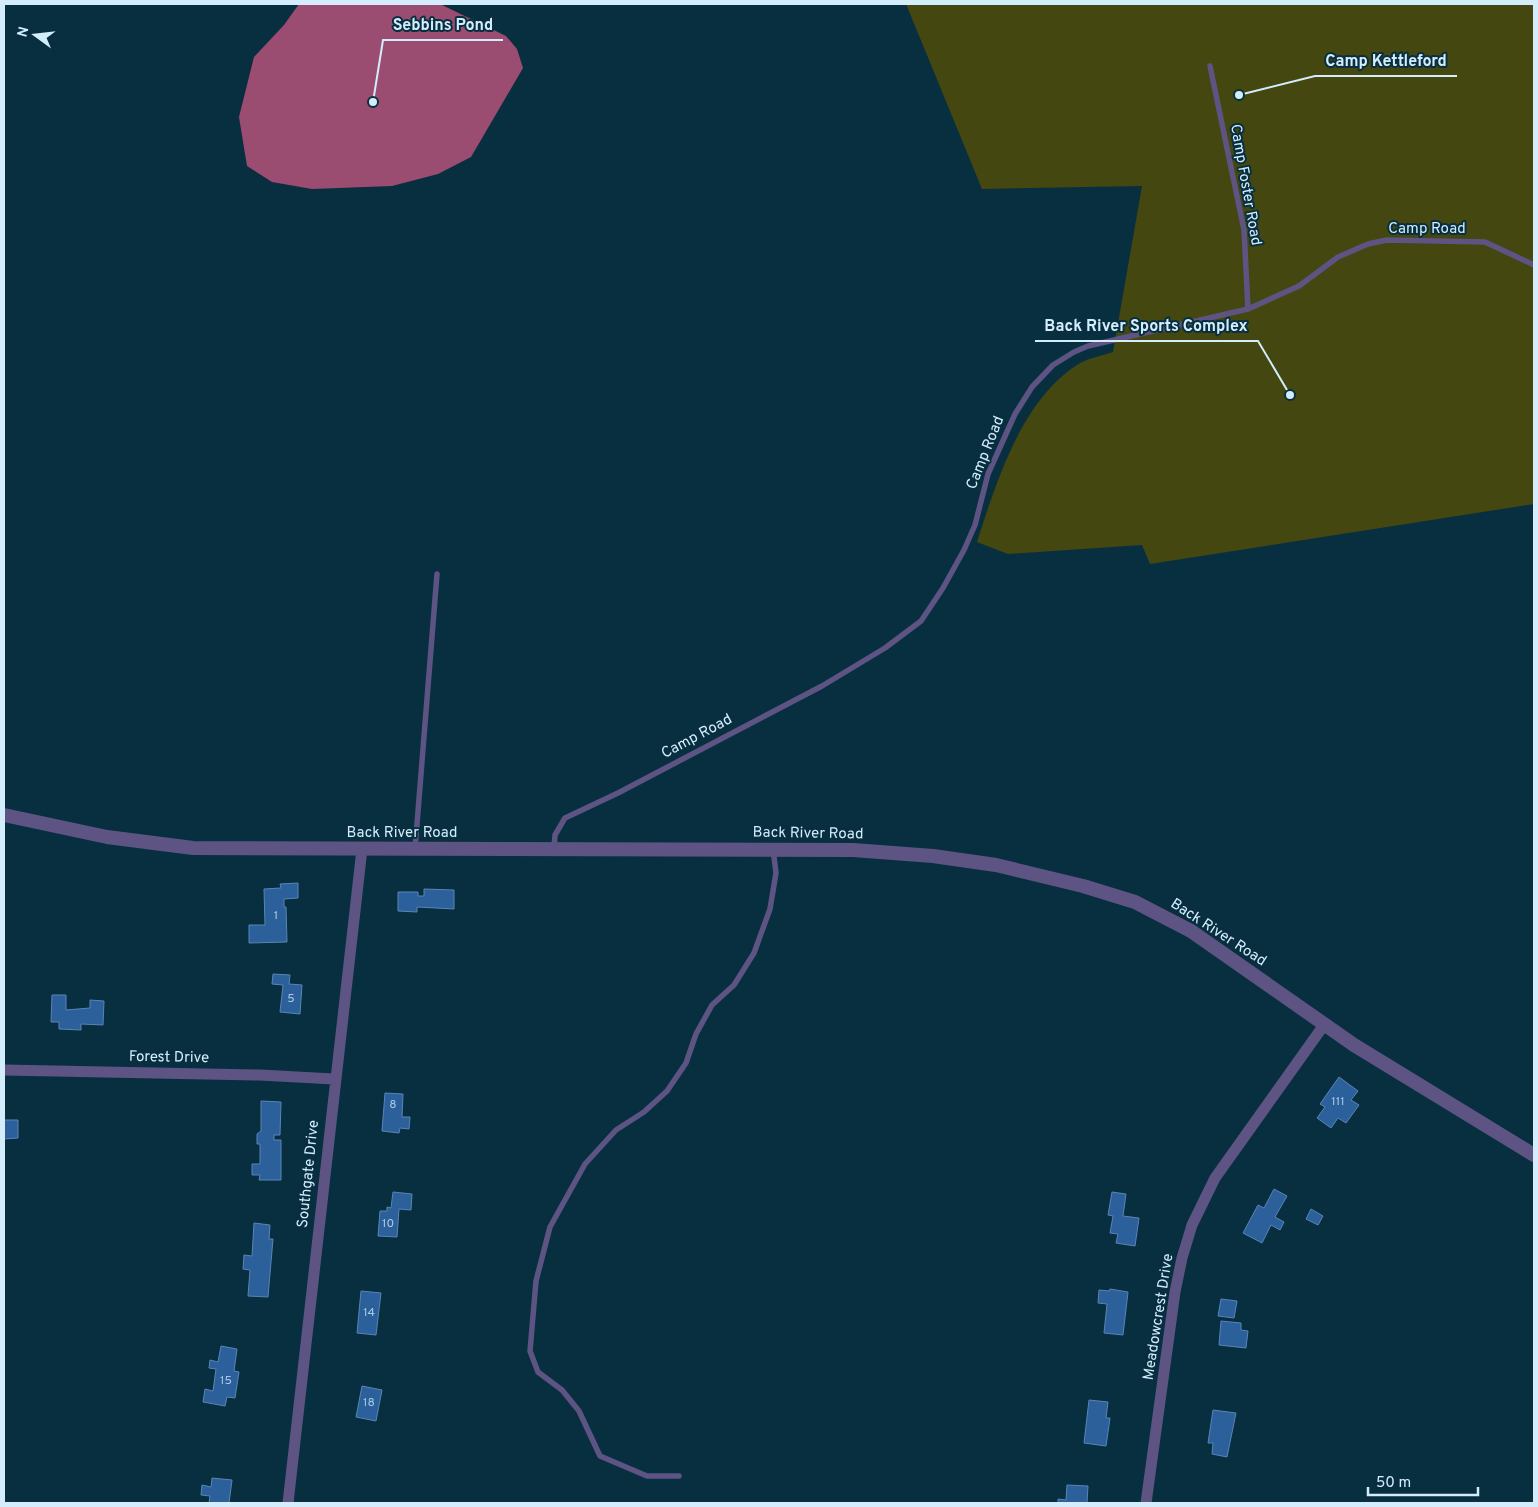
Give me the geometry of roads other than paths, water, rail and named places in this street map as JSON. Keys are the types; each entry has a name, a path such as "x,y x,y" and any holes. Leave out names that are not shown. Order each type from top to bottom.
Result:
{"street":[{"name":"Back River Road","path":"4,815 98,835 158,845 213,848 554,848 879,851 962,860 1026,872 1110,894 1160,914 1191,931 1324,1025 1534,1155"},
{"name":"Southgate Drive","path":"288,1503 334,1079 362,849"},
{"name":"Meadowcrest Drive","path":"1146,1503 1175,1292 1182,1258 1192,1225 1215,1178 1324,1025"},
{"name":"Forest Drive","path":"4,1070 260,1074 334,1079"}],"lane":[{"name":"Camp Foster Road","path":"1210,66 1244,230 1248,309"},
{"name":"Camp Road","path":"554,848 556,835 566,818 618,793 822,686 885,648 921,621 943,588 964,550 975,525 988,474 1015,414 1032,387 1053,365 1074,352 1088,346 1248,309 1299,286 1338,257 1368,244 1387,240 1485,242 1533,262"},
{"path":"415,849 437,574"},
{"path":"679,1476 647,1476 600,1456 579,1411 562,1390 538,1372 530,1351 536,1281 550,1227 585,1164 616,1130 644,1112 667,1091 686,1063 696,1034 712,1005 734,985 754,953 770,908 776,872 773,849"}],"place":[{"name":"Camp Kettleford","path":"1239,95"},
{"name":"Sebbins Pond","path":"373,102"},
{"name":"Back River Sports Complex","path":"1290,395"}]}
